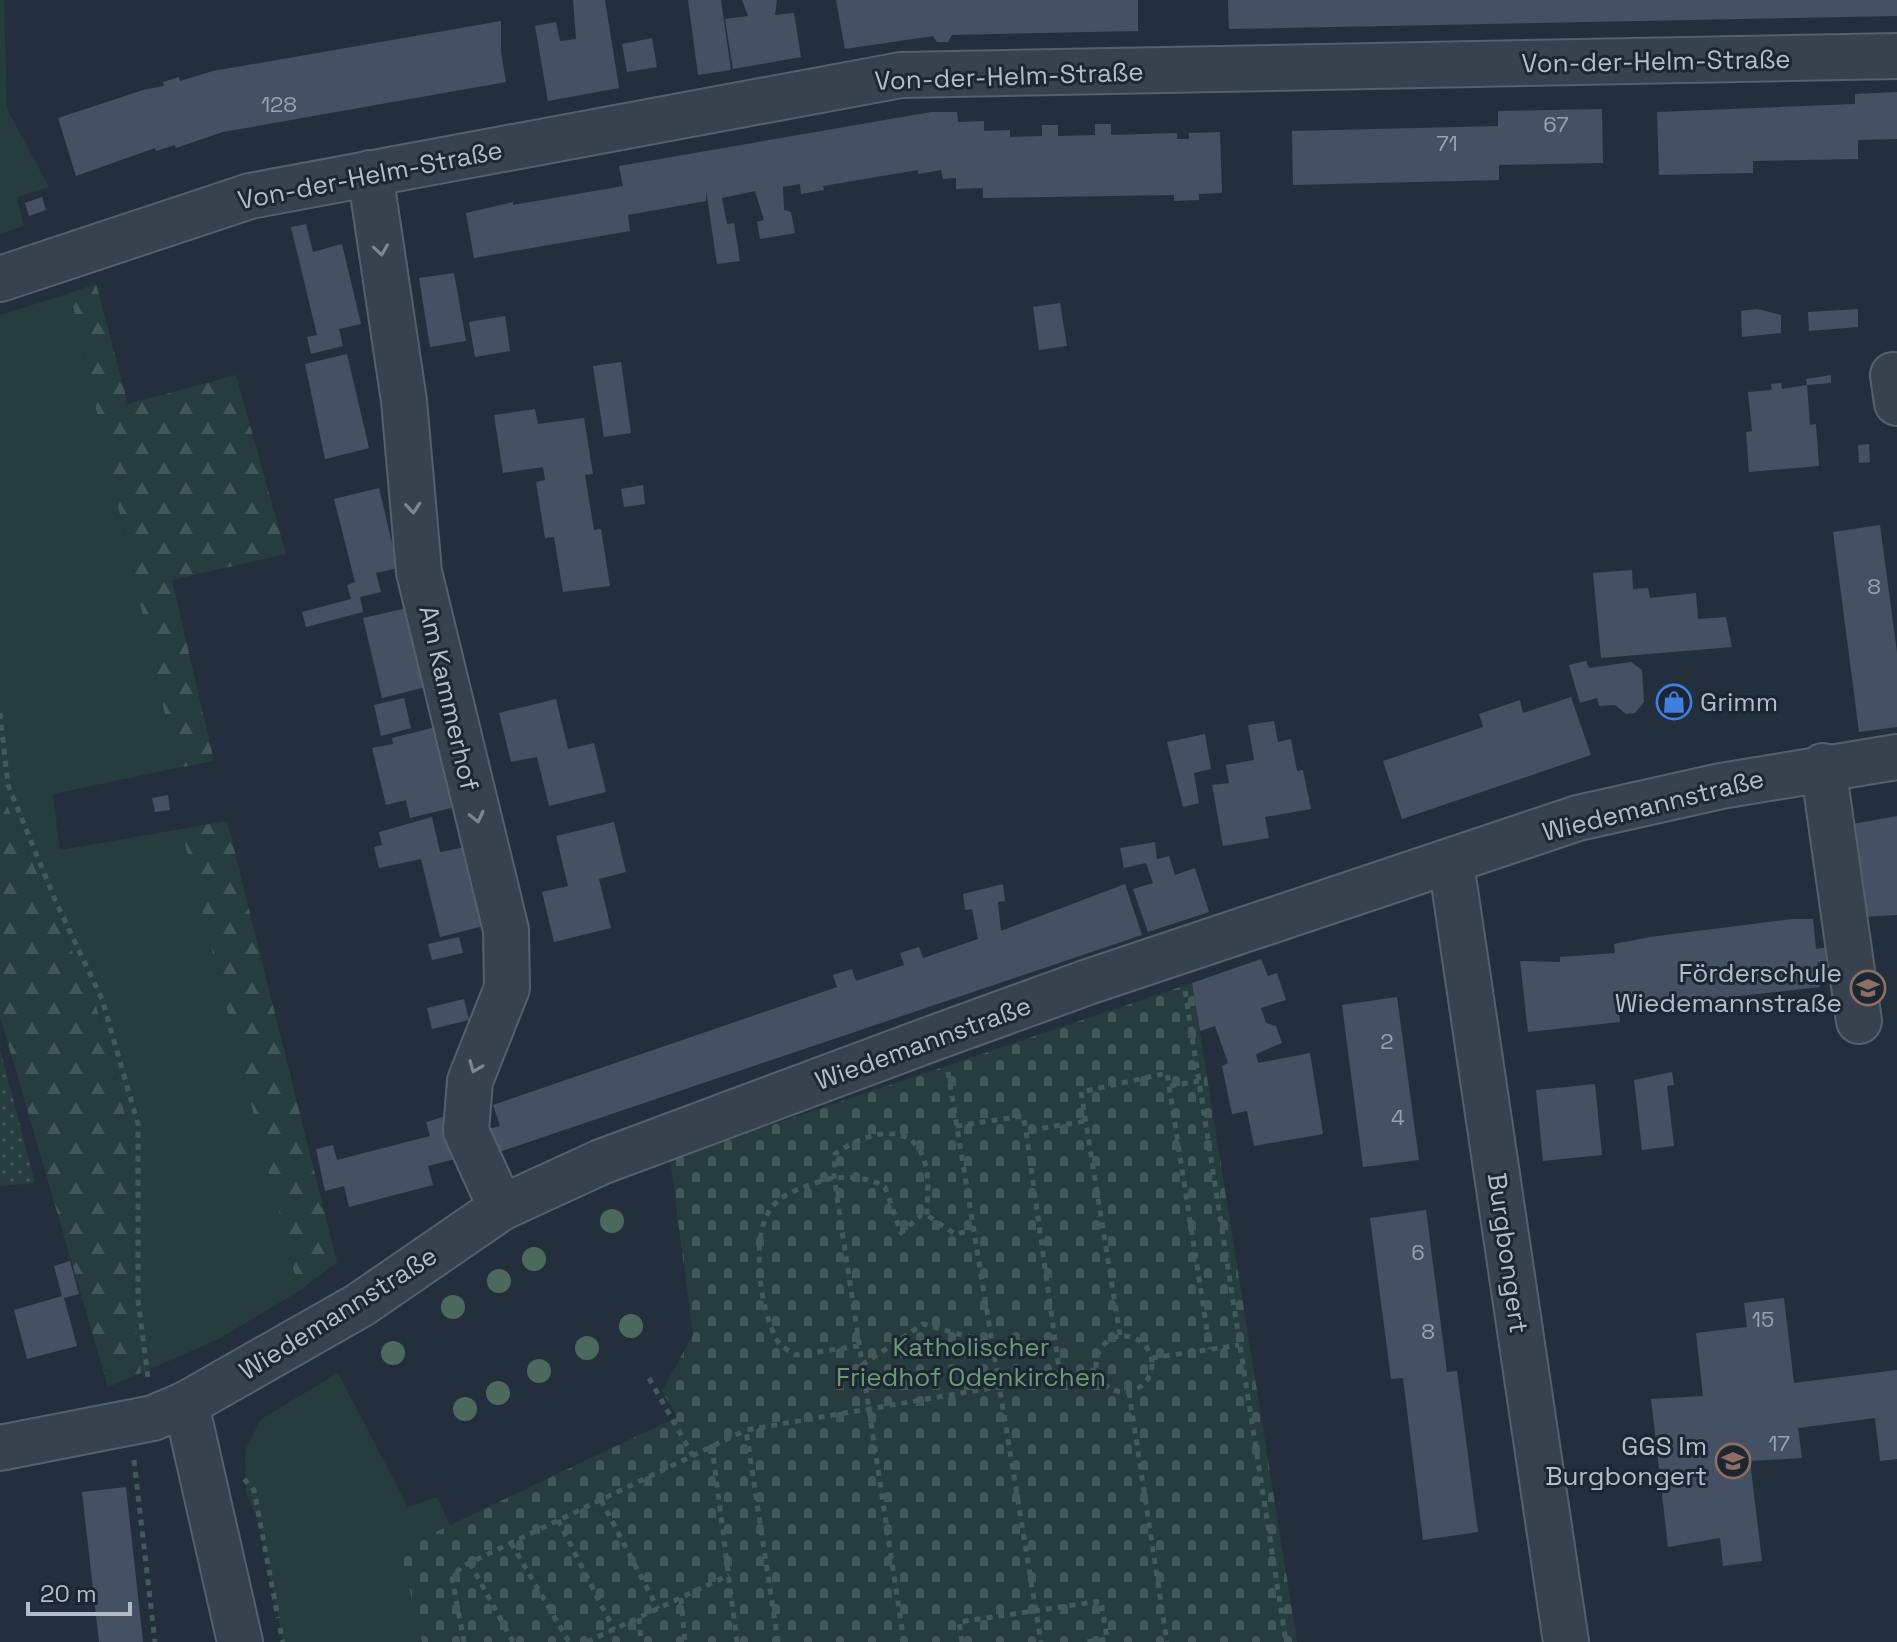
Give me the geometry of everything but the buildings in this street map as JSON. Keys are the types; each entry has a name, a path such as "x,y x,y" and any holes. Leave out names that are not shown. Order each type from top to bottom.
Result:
{"street":[{"name":"Von-der-Helm-Straße","path":"0,279 250,196 901,75 1897,56"},
{"name":"Am Kammerhof","path":"370,173 404,401 419,572 506,930 507,988 470,1081 466,1131 501,1208"},
{"name":"Wiedemannstraße","path":"0,1448 156,1415 360,1305 501,1208 601,1162 939,1036 1088,982 1578,818 1823,766 1897,757"},
{"path":"1823,766 1859,1021"},
{"name":"Burgbongert","path":"1451,863 1566,1642"},
{"path":"156,1415 240,1642"}],"path":[{"path":"0,713 8,785 56,902 102,999 138,1124 138,1300 156,1415 155,1642"},
{"path":"1185,991 1286,1642"},
{"path":"939,1036 1041,1642"},
{"path":"1120,1335 1081,1092 1167,1073 1210,1349"},
{"path":"1170,1086 1199,1081"},
{"path":"956,1126 1023,1116 1060,1376"},
{"path":"1026,1131 1086,1121"},
{"path":"904,1642 834,1177 835,1154 850,1143 883,1133 905,1137 914,1144 926,1164 927,1215"},
{"path":"859,1346 796,1355 776,1339 764,1293 758,1240 766,1217 773,1206 790,1192 834,1177 873,1182 885,1187 901,1233 911,1220 927,1215"},
{"path":"927,1215 955,1234 972,1231"},
{"path":"862,1365 923,1324 991,1343"},
{"path":"1120,1335 1138,1338 1152,1358 1149,1379 1129,1392 1114,1390 1103,1382 1096,1370 1101,1348 1120,1335"},
{"path":"1152,1358 1239,1345"},
{"path":"464,1642 452,1578 470,1563 746,1430 1096,1370"},
{"path":"649,1378 693,1456"},
{"path":"1129,1392 1167,1642"},
{"path":"746,1430 778,1642"},
{"path":"712,1446 737,1642"},
{"path":"601,1500 658,1609"},
{"path":"558,1520 614,1630"},
{"path":"511,1543 569,1642"},
{"path":"470,1563 513,1642"},
{"path":"588,1642 729,1575"},
{"path":"681,1598 685,1642"},
{"path":"962,1642 959,1622 1101,1601 1107,1639 1085,1642"},
{"path":"639,1618 641,1642"}],"green space":[{"path":"0,0 4,0 7,109 49,187 17,197 24,226 0,234"},
{"path":"96,284 128,404 236,375 286,554 172,580 214,761 177,768 70,293"},
{"path":"70,293 177,768 53,794 60,850 181,829 299,1291 219,1339 141,1373 134,1308 129,1130 96,1005 0,790 0,315"},
{"path":"0,790 96,1005 129,1130 134,1308 141,1373 108,1387 0,1016"},
{"path":"227,821 337,1262 299,1291 181,829"},
{"name":"Katholischer Friedhof Odenkirchen","path":"1192,983 1297,1642 422,1642 400,1549 677,1417 662,1391 693,1335 670,1159"},
{"path":"0,1049 35,1183 0,1186"},
{"path":"338,1373 408,1507 437,1497 450,1525 401,1549 422,1642 283,1642 258,1519 246,1493 245,1451 261,1419"}],"place":[{"name":"Grimm","path":"1674,702"},
{"name":"Förderschule Wiedemannstraße","path":"1868,988"},
{"name":"GGS Im Burgbongert","path":"1733,1461"}]}
